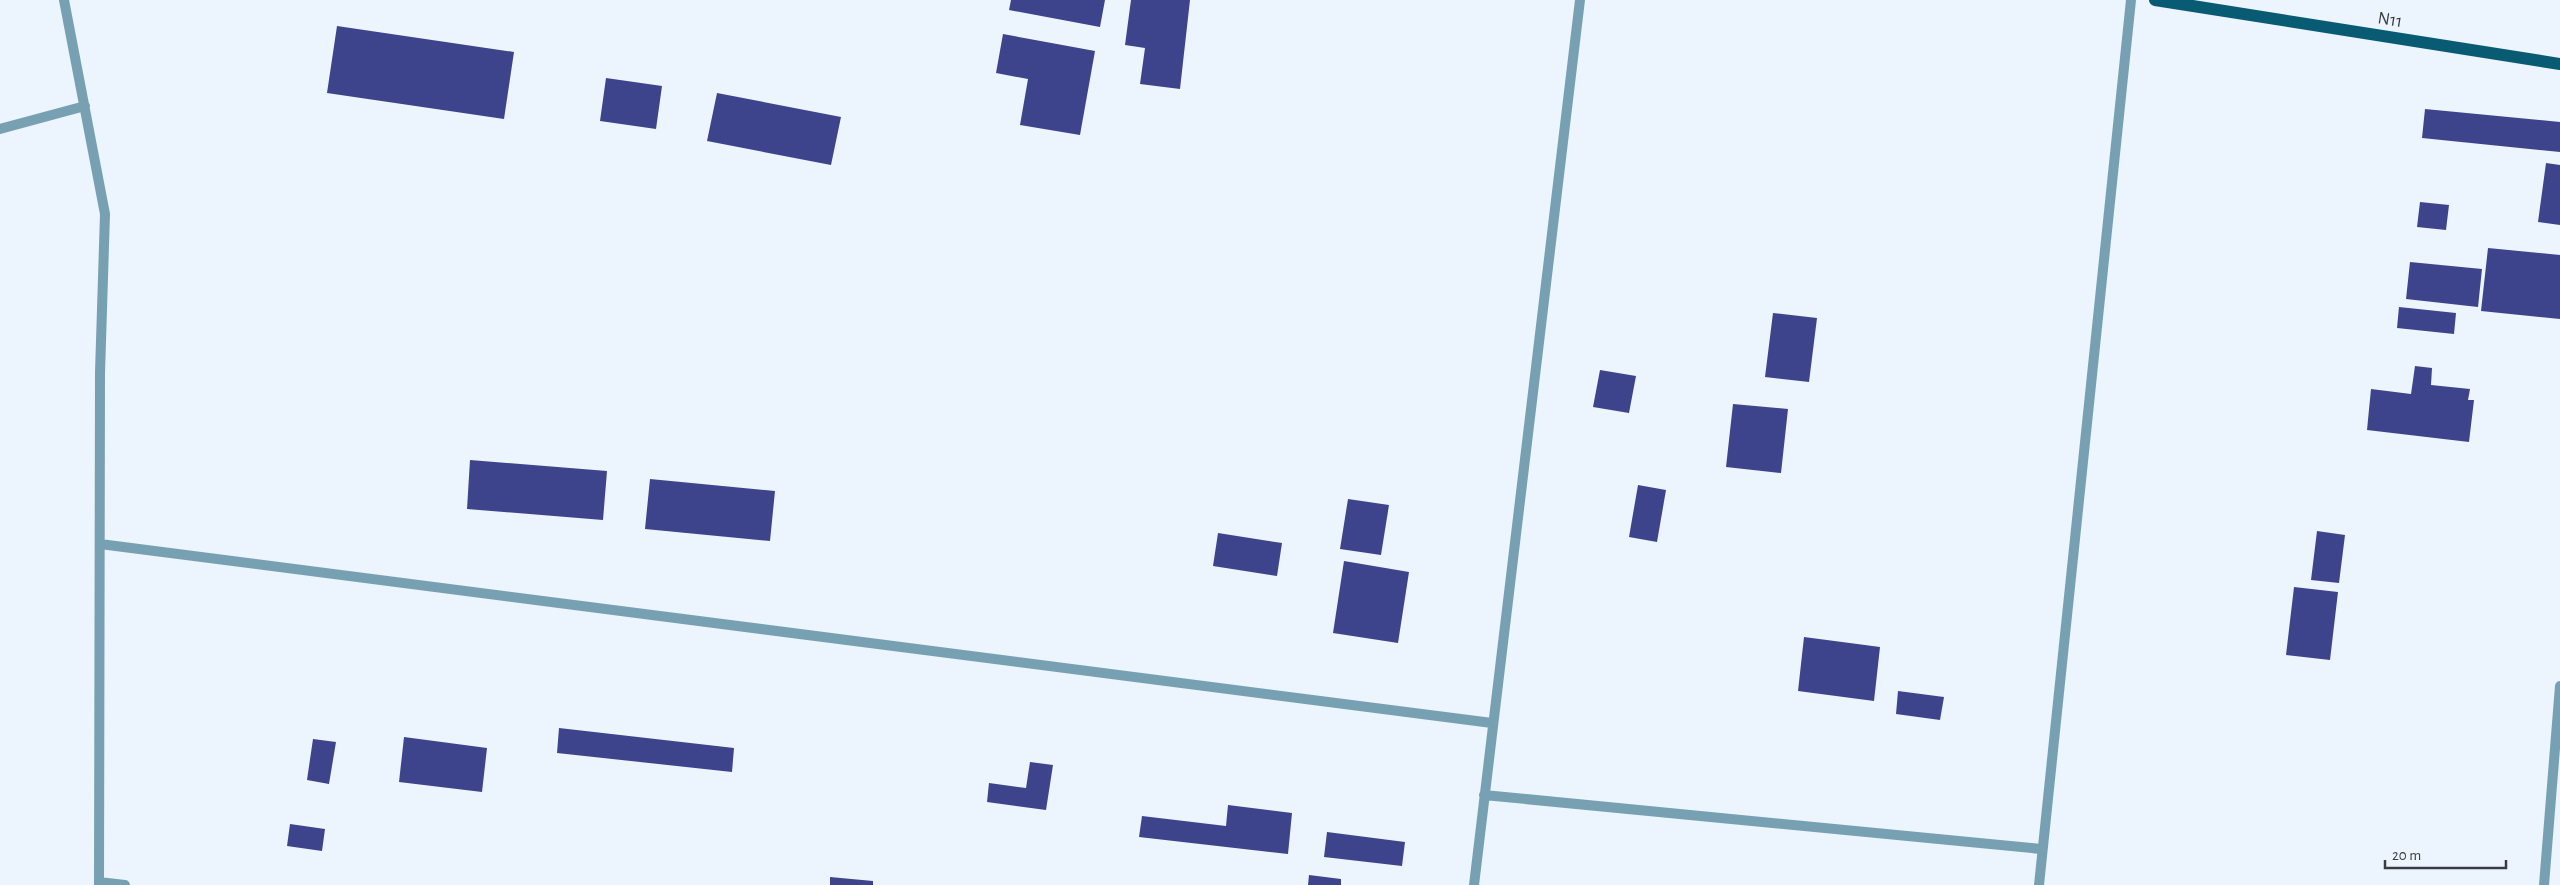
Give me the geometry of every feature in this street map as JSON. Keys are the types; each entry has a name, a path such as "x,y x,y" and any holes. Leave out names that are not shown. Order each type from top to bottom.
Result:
{"main road":[{"name":"N11","path":"2155,0 2560,64"}],"street":[{"path":"64,0 105,214 100,373 99,884 124,885"},
{"path":"1474,885 1580,0"},
{"path":"2039,885 2041,849 2131,0"},
{"path":"0,129 84,106"},
{"path":"100,544 1492,723"},
{"path":"2544,885 2560,686"},
{"path":"1484,795 2041,849"}],"building":[{"path":"1011,0 1105,0 1100,27 1009,10"},
{"path":"1131,0 1190,0 1180,89 1140,84 1145,48 1125,45"},
{"path":"337,26 514,52 504,119 327,93"},
{"path":"1003,34 1095,51 1080,135 1020,125 1028,79 996,73"},
{"path":"606,78 662,86 656,129 600,121"},
{"path":"717,93 841,117 831,165 707,141"},
{"path":"2425,109 2560,122 2560,152 2422,138"},
{"path":"2546,163 2560,165 2560,225 2538,222"},
{"path":"2420,202 2449,205 2446,230 2417,227"},
{"path":"2488,248 2560,255 2560,319 2481,311"},
{"path":"2410,262 2482,269 2478,307 2406,299"},
{"path":"2399,307 2456,313 2454,334 2397,328"},
{"path":"1773,313 1817,318 1809,382 1765,377"},
{"path":"2415,366 2432,368 2431,385 2470,389 2468,400 2474,400 2469,442 2367,430 2371,389 2411,394"},
{"path":"1600,370 1636,376 1629,413 1593,407"},
{"path":"1733,404 1788,409 1781,473 1726,467"},
{"path":"470,460 607,471 603,520 467,509"},
{"path":"650,479 775,491 770,541 645,529"},
{"path":"1638,485 1666,490 1657,542 1629,537"},
{"path":"1348,499 1389,505 1381,555 1340,549"},
{"path":"2317,531 2345,535 2339,583 2311,580"},
{"path":"1218,533 1282,543 1277,576 1213,566"},
{"path":"1344,561 1409,572 1398,643 1333,633"},
{"path":"2294,587 2338,592 2330,660 2286,655"},
{"path":"1804,637 1880,647 1874,701 1798,691"},
{"path":"1898,691 1944,697 1940,720 1896,714"},
{"path":"559,728 734,748 732,772 557,753"},
{"path":"404,737 487,748 482,792 399,782"},
{"path":"313,739 336,742 329,784 307,780"},
{"path":"1030,762 1053,765 1046,810 987,802 989,783 1026,788"},
{"path":"1228,805 1292,813 1288,854 1139,837 1142,816 1226,826"},
{"path":"290,824 325,829 322,851 287,846"},
{"path":"1327,832 1405,842 1402,866 1324,857"},
{"path":"1309,875 1341,879 1341,885 1308,885"},
{"path":"830,877 873,881 873,885 830,885"}]}
